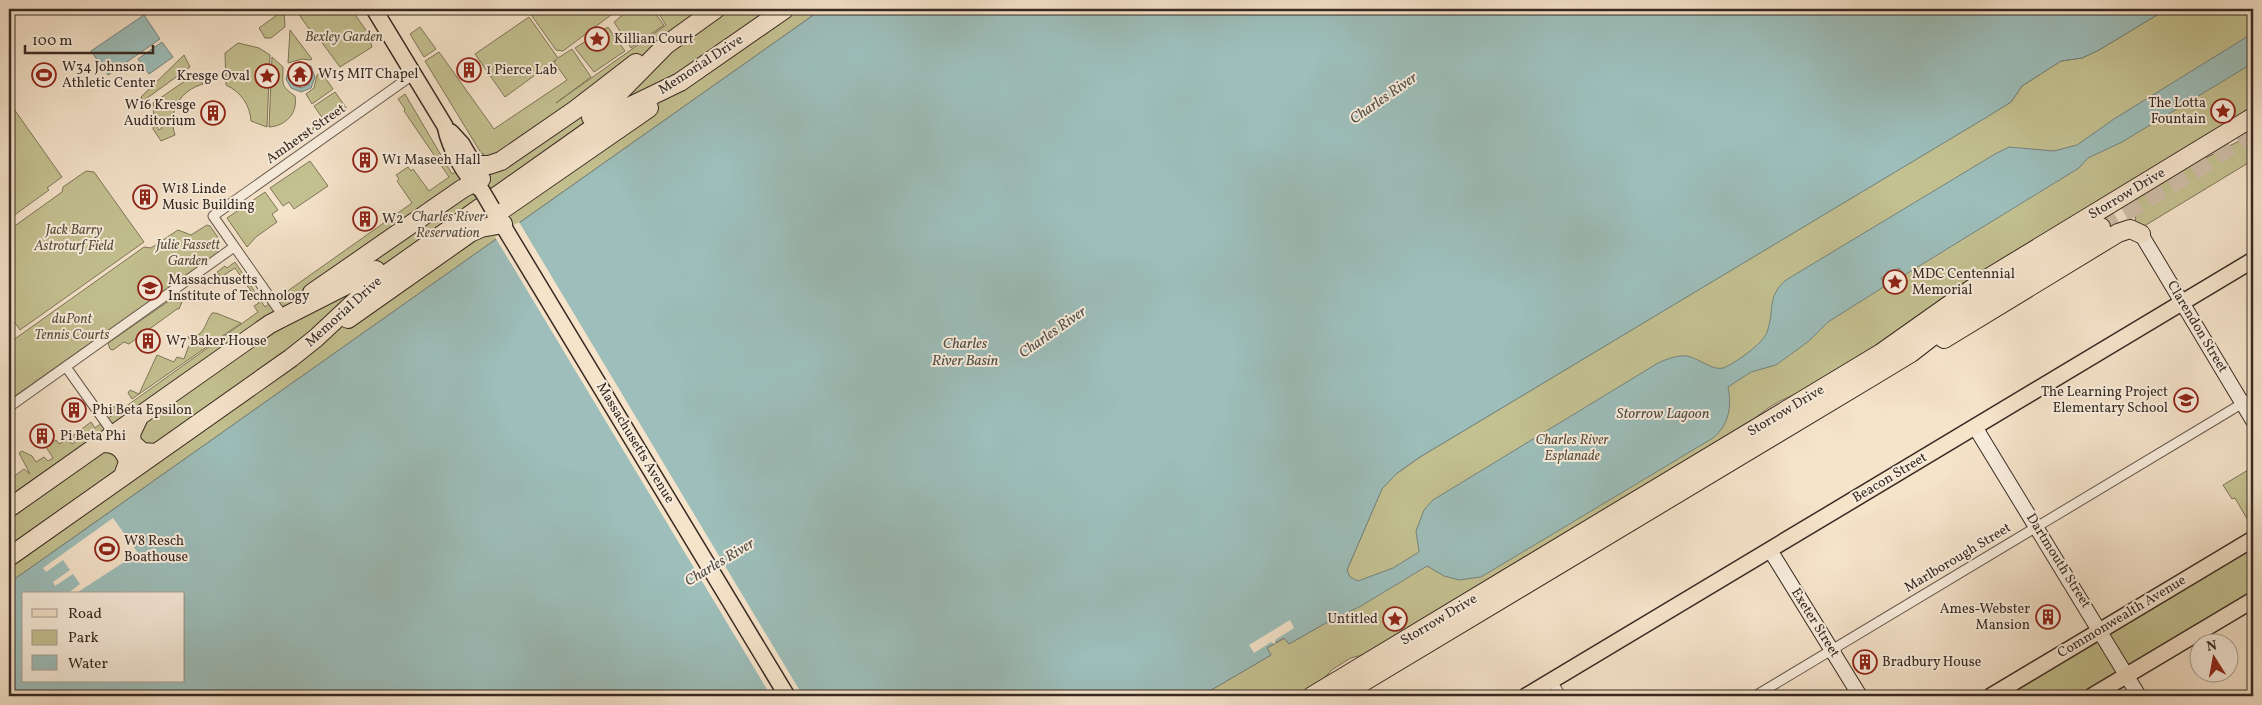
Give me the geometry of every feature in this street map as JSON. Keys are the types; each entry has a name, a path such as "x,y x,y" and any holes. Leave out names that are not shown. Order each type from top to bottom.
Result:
{"highway":[{"name":"Memorial Drive","path":"9,508 142,412 282,316 374,271 574,130 610,102 679,35 716,9"},
{"name":"Memorial Drive","path":"9,557 304,348 378,280 542,163 603,121 673,86 784,9"},
{"path":"282,316 306,296 479,182 489,166 501,161 574,110 637,62 679,35"},
{"path":"304,348 470,233 486,227 499,219 679,88 717,56"},
{"name":"Storrow Drive","path":"1312,696 1872,358 1966,292 2253,117"},
{"path":"2136,189 2168,175 2253,131"},
{"name":"Storrow Drive","path":"1340,696 1873,376 1911,352 1974,304 2101,228"},
{"path":"1873,376 1917,356 2121,231 2130,230 2141,234"},
{"path":"142,412 133,428 132,444 142,452 156,453"},
{"path":"107,438 124,451 128,462 123,476"}],"main road":[{"name":"Massachusetts Avenue","path":"374,9 445,126 462,144 479,182 499,219 787,696"},
{"name":"Clarendon Street","path":"2141,234 2183,302 2248,400 2253,421"},
{"name":"Beacon Street","path":"1526,696 2253,260"},
{"name":"Dartmouth Street","path":"1975,427 2101,630 2139,696"},
{"name":"Commonwealth Avenue","path":"1991,696 2253,538"},
{"name":"Exeter Street","path":"1770,550 1860,696"},
{"path":"2092,696 2253,600"}],"street":[{"name":"Amherst Street","path":"234,247 213,216 414,74"},
{"path":"9,407 234,247 282,316"},
{"path":"66,367 107,438"},
{"name":"Marlborough Street","path":"1755,696 2248,400"},
{"path":"1552,680 1561,696"}],"green space":[{"name":"Bexley Garden","path":"351,9 368,33 372,47 340,67 317,36 314,36 296,10"},
{"path":"527,9 619,9 563,51 556,50"},
{"path":"630,9 652,9 664,25 631,48 614,22"},
{"name":"Charles River Reservation","path":"656,9 822,9 9,583 9,480 24,469 30,474 19,453 22,451 32,456 36,462 44,457 48,461 53,458 46,447 56,440 59,444 67,439 72,444 75,442 71,437 91,422 95,428 114,414 111,409 121,402 125,407 258,312 254,306 259,303 235,268 221,277 217,272 225,266 227,268 235,262 265,307 412,203 397,181 399,179 396,175 408,167 411,171 413,169 429,191 449,177 404,111 405,109 398,99 405,94 452,174 484,154 481,153 425,61 439,52 494,129 567,80 554,62 557,59 505,97 475,54 529,17 558,58 572,49 591,77 556,103 666,25"},
{"name":"Charles River Esplanade","path":"2167,9 2253,9 2253,109 1802,392 1773,405 1748,425 1369,653 1351,658 1333,669 1319,683 1297,696 1201,696 1271,655 1267,648 1285,638 1289,644 1324,624 1382,488 1396,474 1420,457 2011,102 2022,86 2061,61 2082,58 2099,50"},
{"path":"284,10 285,27 271,38 265,38 259,28"},
{"path":"420,27 436,49 424,57 410,34"},
{"path":"608,27 625,51 594,72 575,48"},
{"path":"290,30 311,60 302,59 288,63"},
{"path":"238,43 259,48 270,55 267,127 251,121 247,104 236,91 226,85 225,53"},
{"path":"184,55 190,67 143,101 141,97"},
{"path":"272,57 283,67 283,84 295,96 295,108 290,118 281,124 269,127"},
{"path":"321,72 333,89 312,104 306,94 314,88 317,75"},
{"path":"195,74 203,84 182,96 173,118 175,135 161,141 153,129 154,122 159,130 162,128 154,117 153,103"},
{"path":"335,92 347,109 337,113 338,115 335,118 332,115 326,123 314,106"},
{"path":"9,102 62,177 47,188 49,190 9,219"},
{"path":"314,127 312,133 276,159 272,159 273,154"},
{"path":"2253,134 2253,160 2141,228 2135,225 2137,196 2166,178"},
{"path":"310,161 328,186 294,209 289,202 283,206 270,188"},
{"name":"Jack Barry Astroturf Field","path":"86,171 94,172 144,242 20,330 9,314 9,230 62,192 63,187"},
{"path":"265,192 278,210 272,214 277,222 256,237 247,247 227,218"},
{"name":"duPont Tennis Courts","path":"207,225 210,226 219,239 220,252 9,400 9,343 144,247 151,248 178,230 191,235"},
{"path":"175,299 182,302 179,309 129,344 124,342 113,350 110,349 108,343 169,301"},
{"path":"212,313 241,323 132,399 128,393 130,390 139,394 157,355 174,362 177,357 184,359 191,340 188,336 201,333"},
{"path":"2253,467 2253,522 2250,524 2235,498 2232,499 2223,485"},
{"path":"2253,546 2253,591 2079,696 2003,696"}],"water":[{"name":"Charles River Basin","path":"822,9 2167,9 2099,50 2082,58 2061,61 2022,86 2011,102 1987,117 1420,457 1396,474 1382,489 1347,570 1350,577 1358,581 1393,568 1419,552 1416,531 1424,510 1433,500 1658,363 1676,357 1687,356 1715,368 1723,368 1741,358 1765,337 1773,298 1786,280 2009,147 2054,151 2077,145 2114,119 2253,33 2253,63 2122,142 2088,158 2079,168 1903,276 1899,268 1881,278 1885,286 1828,322 1809,341 1776,365 1751,372 1728,387 1730,401 1728,415 1723,427 1713,438 1481,577 1459,580 1444,576 1427,566 1361,606 1289,644 1284,638 1267,648 1271,655 1201,696 9,696 9,583"},
{"path":"144,15 160,39 108,75 91,51"},
{"path":"162,42 173,57 149,74 138,59"},
{"path":"299,63 311,66 315,77 311,88 301,92 291,88 286,79 289,68","holes":["299,67 306,69 311,76 308,85 302,88 294,86 290,79 292,72"]}],"pier":[{"path":"519,222 803,696 771,696 495,237"},
{"name":"W8 Resch Boathouse","path":"113,518 138,553 78,592 70,592 80,584 73,574 55,586 53,582 70,570 63,560 46,572 43,568"},
{"path":"1290,620 1294,628 1275,640 1275,644 1271,642 1254,653 1249,645"}],"tunnel":[{"path":"2101,227 2199,168 2253,130"}],"place":[{"name":"Killian Court","path":"597,39"},
{"name":"1 Pierce Lab","path":"469,70"},
{"name":"W15 MIT Chapel","path":"300,74"},
{"name":"W34 Johnson Athletic Center","path":"44,75"},
{"name":"Kresge Oval","path":"267,76"},
{"name":"The Lotta Fountain","path":"2223,111"},
{"name":"W16 Kresge Auditorium","path":"213,113"},
{"name":"W1 Maseeh Hall","path":"365,160"},
{"name":"W18 Linde Music Building","path":"145,197"},
{"name":"W2","path":"365,219"},
{"name":"MDC Centennial Memorial","path":"1895,282"},
{"name":"Massachusetts Institute of Technology","path":"150,288"},
{"name":"W7 Baker House","path":"148,341"},
{"name":"The Learning Project Elementary School","path":"2186,400"},
{"name":"Phi Beta Epsilon","path":"74,410"},
{"name":"Pi Beta Phi","path":"42,436"},
{"name":"W8 Resch Boathouse","path":"107,549"},
{"name":"Ames-Webster Mansion","path":"2048,617"},
{"name":"Untitled","path":"1395,619"},
{"name":"Bradbury House","path":"1865,662"}],"water label":[{"name":"Charles River","path":"1384,99"},
{"name":"Charles River","path":"1053,333"},
{"name":"Storrow Lagoon","path":"1663,414"},
{"name":"Charles River","path":"720,563"}],"park label":[{"name":"Julie Fassett Garden","path":"188,254"}]}
